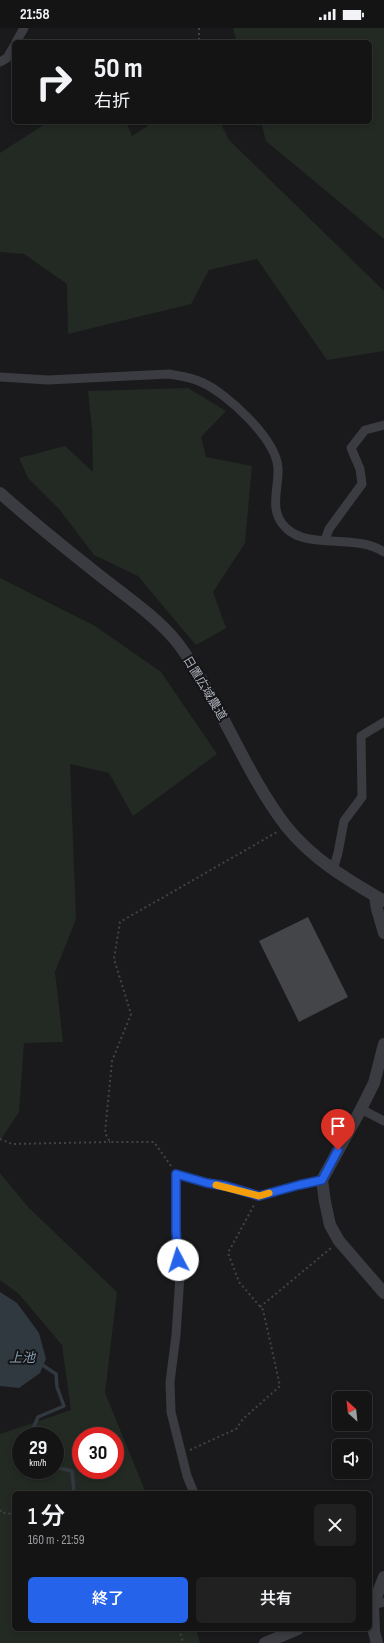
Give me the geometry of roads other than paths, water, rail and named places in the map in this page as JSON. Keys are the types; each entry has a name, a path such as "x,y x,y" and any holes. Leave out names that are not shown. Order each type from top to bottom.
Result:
{"street":[{"path":"17,40 24,28"},
{"path":"0,62 7,58 12,49"},
{"path":"0,378 48,380 169,374 185,376 202,382 239,408 271,446 278,467 274,502 282,524 294,534 306,538 358,542 371,545 384,552"},
{"path":"325,540 329,529 362,484 360,469 351,448 365,430 384,425"},
{"name":"日置広域農道","path":"0,493 29,519 153,618 176,641 208,690 267,798 287,827 310,851 334,870 355,885 379,898"},
{"path":"334,870 344,821 362,798 361,736 384,722"},
{"path":"379,898 377,909 384,933"},
{"path":"384,1044 374,1083 322,1180 330,1225 339,1241 384,1293"},
{"path":"361,1109 384,1121"},
{"path":"193,1491 187,1476 171,1412 170,1382 176,1335 180,1275 176,1230 176,1174 207,1183 226,1186 259,1196 322,1180"},
{"path":"377,1643 374,1632 376,1604 384,1577"},
{"path":"265,1643 293,1631"}],"water":[{"name":"上池","path":"0,1292 17,1303 39,1333 46,1359 40,1373 19,1388 0,1386"}],"waterway":[{"path":"34,1427 38,1417 64,1406 57,1387 56,1374 41,1364"},
{"path":"64,1469 72,1471 74,1491"}]}
